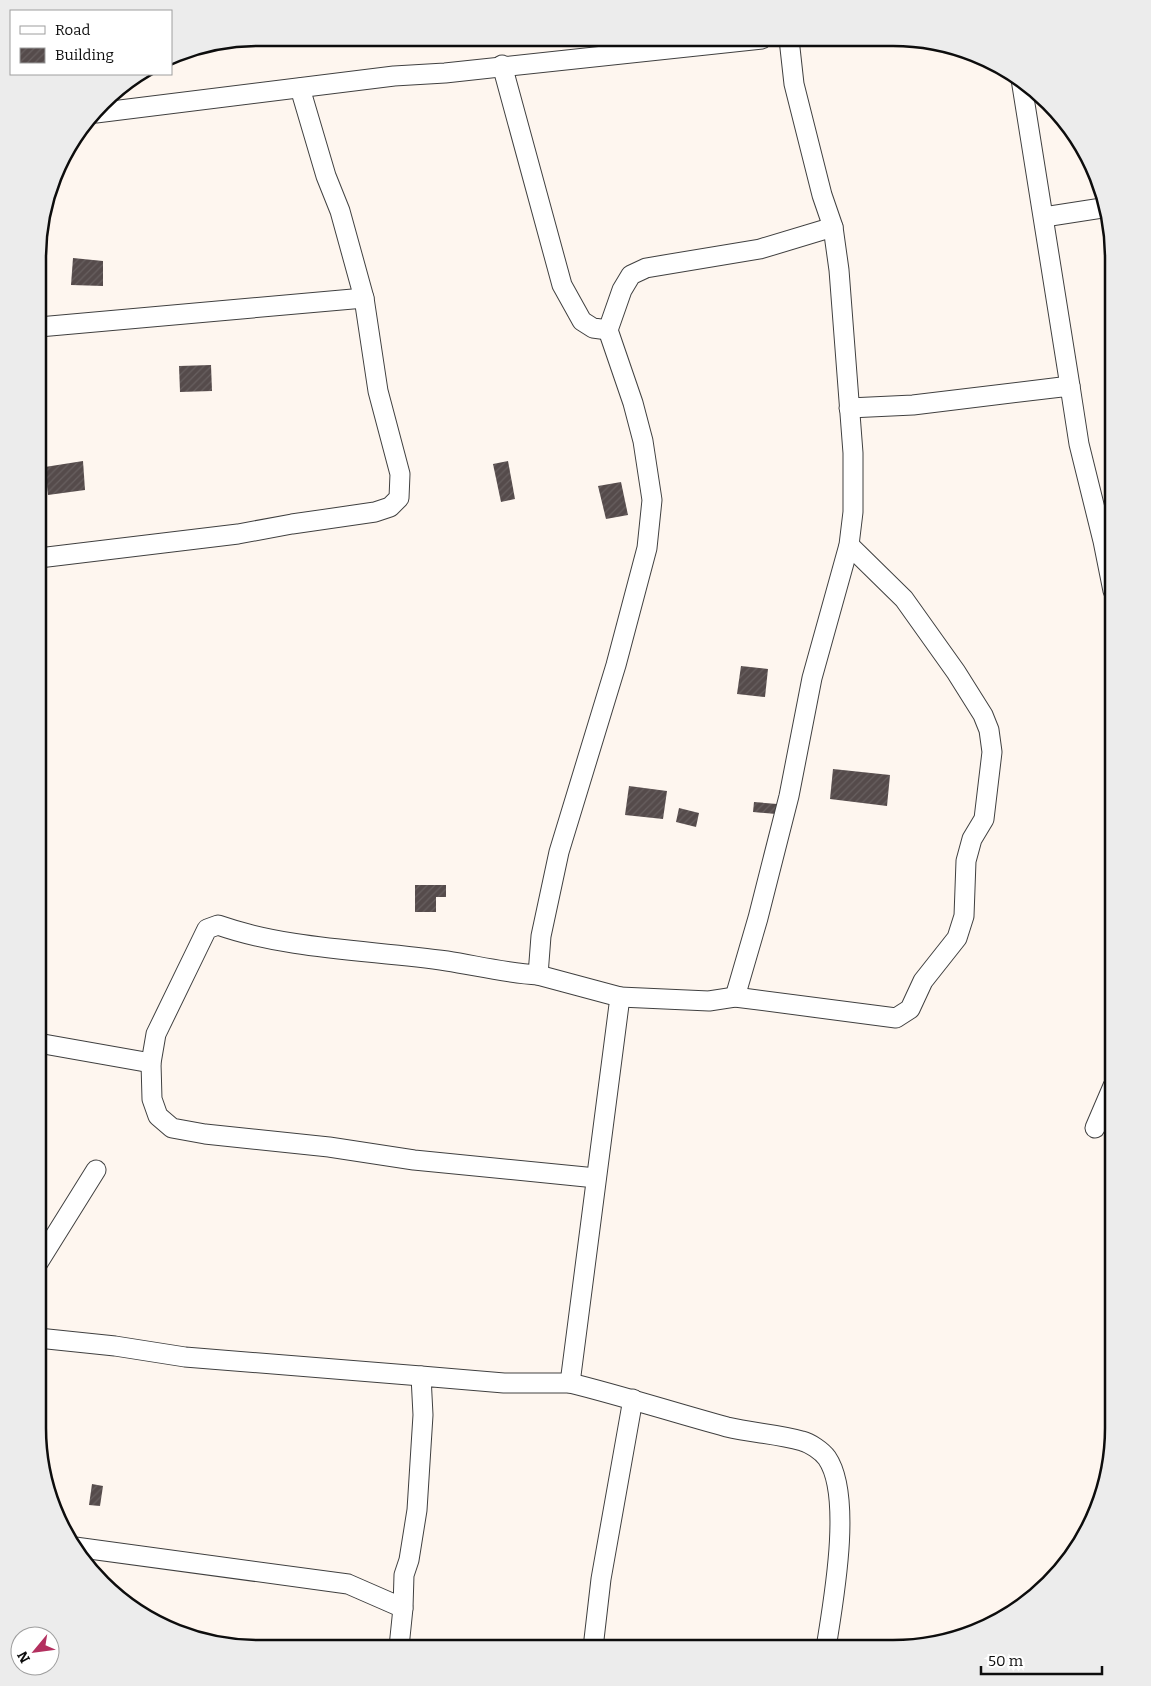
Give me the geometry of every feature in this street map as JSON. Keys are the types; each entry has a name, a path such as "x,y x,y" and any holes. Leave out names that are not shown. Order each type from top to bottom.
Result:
{"street":[{"path":"104,112 502,65 692,46"},
{"path":"735,997 789,796 812,678 849,545 853,512 853,453 846,342 833,227 822,195 794,84 790,46"},
{"path":"502,65 562,285 582,320 593,328 608,330"},
{"path":"46,557 238,534 375,512 390,507 400,498 400,474 378,391 364,298 340,212 326,176 300,88"},
{"path":"1023,91 1079,444 1105,547"},
{"path":"1044,217 1099,208"},
{"path":"538,975 541,936 559,852 616,665 647,548 652,500 643,441 633,403 608,330 622,290 631,275 646,268 760,249 833,227"},
{"path":"46,327 364,298"},
{"path":"849,408 913,405 1070,386"},
{"path":"596,1178 414,1160 329,1147 205,1134 172,1128 158,1116 152,1099 151,1063 156,1034 207,929 218,925 261,938 448,961 507,973 538,975 620,997 710,1001 735,997 896,1018 910,1009 923,981 957,938 964,916 966,860 972,839 984,819 992,752 989,730 983,715 956,672 904,599 849,545"},
{"path":"570,1384 620,997"},
{"path":"46,1044 151,1063"},
{"path":"1095,1128 1105,1105"},
{"path":"46,1250 96,1170"},
{"path":"46,1339 115,1346 185,1357 504,1383 570,1384 633,1399 729,1427 803,1441 826,1457 838,1482 839,1532 836,1579 827,1640"},
{"path":"400,1640 404,1575 409,1560 418,1510 423,1415 421,1376"},
{"path":"594,1640 602,1579 633,1399"},
{"path":"84,1548 348,1584 403,1608"}],"building":[{"path":"73,258 103,261 103,286 71,285"},
{"path":"211,365 212,391 180,392 179,366"},
{"path":"83,461 85,490 48,495 46,467"},
{"path":"508,461 515,499 501,502 493,464"},
{"path":"621,482 628,515 606,519 598,486"},
{"path":"741,666 768,669 765,697 737,694"},
{"path":"833,769 890,775 887,806 830,799"},
{"path":"629,786 667,791 663,819 625,815"},
{"path":"754,802 777,804 776,814 753,812"},
{"path":"679,808 699,813 696,827 676,822"},
{"path":"415,885 446,885 446,897 436,897 436,912 415,912"},
{"path":"92,1484 103,1486 100,1506 89,1505"}]}
